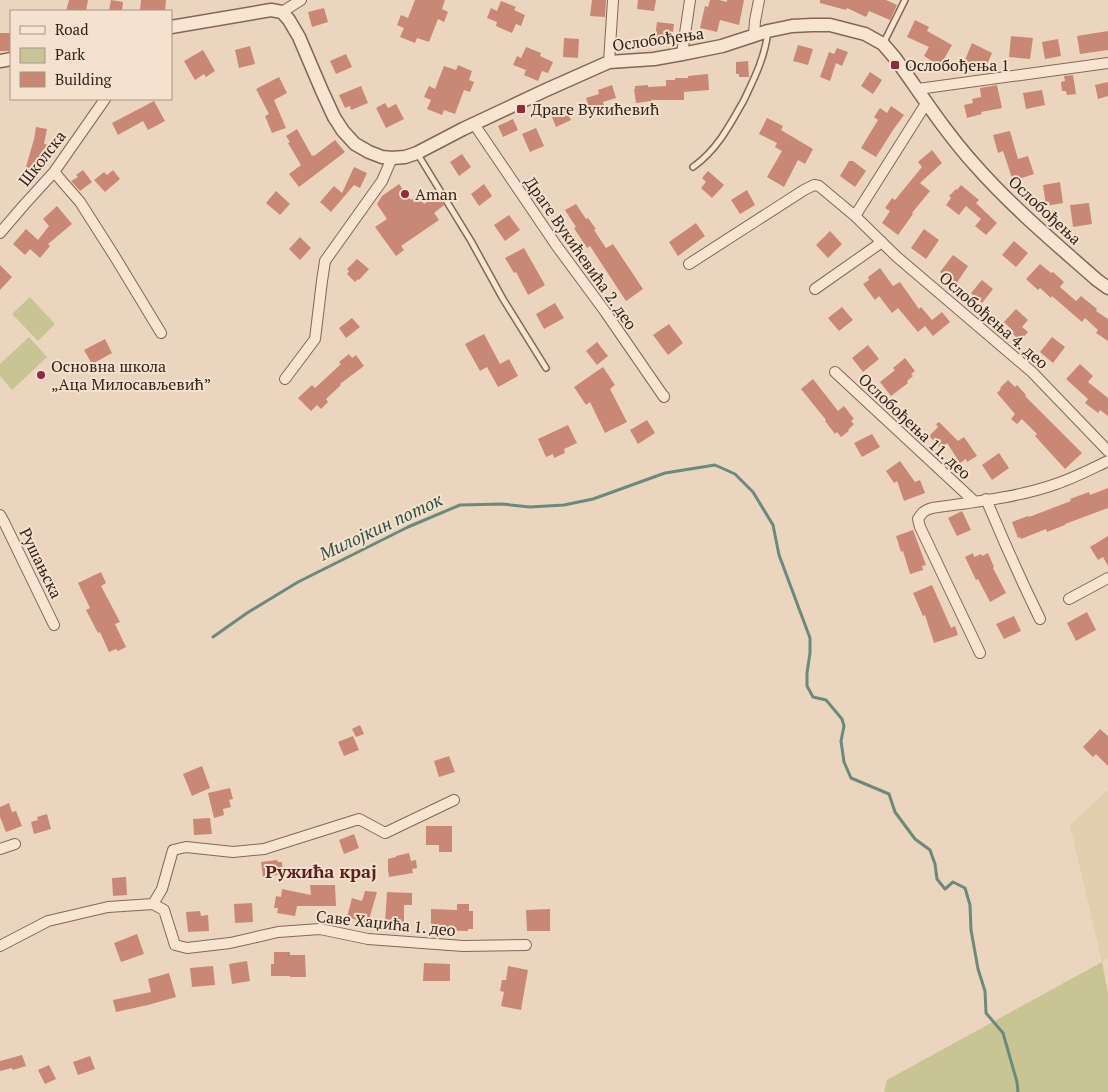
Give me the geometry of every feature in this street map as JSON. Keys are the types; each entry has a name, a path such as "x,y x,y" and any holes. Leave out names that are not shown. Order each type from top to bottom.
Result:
{"street":[{"path":"172,27 271,10 282,12 301,0"},
{"path":"609,62 613,0"},
{"path":"682,54 690,0"},
{"path":"754,34 759,0"},
{"name":"Ослобођења","path":"282,12 299,37 322,92 343,131 355,144 369,152 382,157 392,158 405,157 417,153 474,124 609,62 682,54 722,46 754,34 792,26 830,26 865,34 884,44 961,149 993,185 1022,213 1108,288"},
{"path":"172,33 186,24"},
{"path":"918,89 1108,64"},
{"name":"Школска","path":"0,233 54,172 104,100"},
{"path":"856,216 926,102"},
{"name":"Драге Вукићевића 2. део","path":"474,124 556,245 664,396"},
{"path":"285,379 314,339 326,261 382,181 392,158"},
{"path":"54,172 80,202 161,333"},
{"name":"Ослобођења 4. део","path":"689,264 814,185 819,186 856,216 897,257 1032,372 1108,451"},
{"path":"815,289 882,242"},
{"name":"Ослобођења 11. део","path":"835,372 974,502"},
{"path":"980,653 920,527 918,519 925,509 1038,490 1070,479 1108,461"},
{"path":"986,499 1040,619"},
{"name":"Рушањска","path":"1,521 54,625"},
{"path":"1069,599 1108,578"},
{"path":"0,946 48,920 108,907 153,904 162,889 173,850 186,847 233,852 264,849 359,819 385,834 454,800"},
{"path":"0,849 16,844"},
{"name":"Саве Хаџића 1. део","path":"153,904 164,910 175,945 187,948 230,943 278,932 320,929 368,940 463,946 526,945"}],"lane":[{"path":"884,44 906,0"},
{"path":"693,166 713,149 734,119 759,68 764,54 768,31"},
{"path":"417,153 472,241 503,299 546,368"}],"shaded area":[{"path":"1108,790 1108,959 1102,962 1070,825"}],"green space":[{"path":"30,297 55,324 38,341 12,314"},
{"path":"29,337 47,357 12,390 0,376 0,364"},
{"path":"1102,962 1108,993 1108,1092 884,1092 887,1080"}],"building":[{"path":"69,0 88,0 86,10 66,10"},
{"path":"111,0 123,2 122,10 109,10"},
{"path":"141,0 166,0 165,10 140,10"},
{"path":"415,0 445,0 442,9 448,12 444,22 438,19 429,42 417,38 415,43 400,37 404,28 397,25 401,15 408,18"},
{"path":"592,0 606,0 605,17 590,16"},
{"path":"638,0 656,0 654,11 637,9"},
{"path":"710,0 727,2 727,0 744,0 739,25 720,20 717,32 700,28 705,6 708,7"},
{"path":"820,0 886,0 897,5 890,20 869,11 866,17 847,8 846,10 820,3"},
{"path":"501,1 516,7 514,10 525,15 521,26 516,24 512,33 496,26 497,22 487,18 491,8 497,11"},
{"path":"324,8 328,22 312,27 308,12"},
{"path":"915,20 929,27 927,31 952,45 940,66 924,56 929,47 907,37"},
{"path":"657,22 674,24 672,40 655,38"},
{"path":"1108,31 1108,50 1080,54 1077,36"},
{"path":"0,33 10,33 10,51 0,51"},
{"path":"1011,36 1033,38 1030,59 1009,57"},
{"path":"564,38 579,39 578,58 563,57"},
{"path":"1058,39 1061,56 1045,59 1042,42"},
{"path":"972,43 992,53 985,69 965,60"},
{"path":"798,45 813,49 808,65 793,61"},
{"path":"250,46 255,64 239,68 235,50"},
{"path":"526,47 541,53 540,56 553,62 548,73 542,71 538,81 524,75 526,70 513,65 517,56 521,58"},
{"path":"837,48 848,52 842,66 836,63 830,81 820,77 829,52 834,54"},
{"path":"203,50 215,71 206,77 204,74 195,80 184,61"},
{"path":"346,54 352,67 336,74 330,61"},
{"path":"748,61 749,77 739,77 739,74 736,74 736,62"},
{"path":"458,65 472,71 469,80 474,82 470,92 464,90 455,114 444,110 442,115 427,109 431,100 424,97 429,86 435,89 444,66 456,70"},
{"path":"870,72 882,80 873,94 861,86"},
{"path":"708,74 709,90 684,92 684,100 651,100 636,103 635,86 666,86 666,80"},
{"path":"1073,75 1076,94 1067,95 1066,91 1062,91 1061,82 1065,81 1064,76"},
{"path":"279,77 287,93 274,100 286,128 272,133 265,116 269,114 256,89"},
{"path":"1108,82 1108,96 1098,99 1095,85"},
{"path":"612,85 616,98 603,102 605,109 593,113 586,98 599,94 598,90"},
{"path":"997,85 1002,108 981,112 982,114 967,118 964,105 973,103 972,99 981,97 980,88"},
{"path":"361,86 368,103 351,110 350,106 345,108 339,95"},
{"path":"1042,90 1045,105 1026,109 1023,93"},
{"path":"154,101 165,121 148,130 143,121 118,135 112,123"},
{"path":"385,103 388,108 396,104 404,119 386,128 376,108"},
{"path":"564,105 571,120 556,127 550,112"},
{"path":"891,106 904,115 876,157 861,148 878,120 874,117 880,108 887,113"},
{"path":"767,118 783,126 781,130 813,149 805,164 798,160 784,187 767,177 782,151 775,147 777,143 759,134"},
{"path":"513,119 518,130 503,137 498,126"},
{"path":"36,127 47,129 44,144 50,145 44,166 37,164 33,177 24,174"},
{"path":"536,128 544,146 530,152 522,134"},
{"path":"297,129 312,156 335,140 345,152 299,187 289,174 301,165 286,136"},
{"path":"1010,131 1018,159 1028,156 1034,174 1013,181 1003,151 998,153 993,135"},
{"path":"932,150 942,163 920,183 930,191 912,213 898,235 882,223 890,211 885,208 892,198 895,200 922,167 918,162"},
{"path":"462,154 471,167 459,176 450,162"},
{"path":"849,161 853,161 866,171 855,187 840,176"},
{"path":"354,167 367,173 360,188 354,185 331,212 320,202 334,186 342,193"},
{"path":"83,170 92,182 80,191 71,181 78,177 76,175"},
{"path":"113,170 120,179 105,192 94,180 104,172 107,175"},
{"path":"708,171 724,185 712,198 701,188 706,182 702,178"},
{"path":"1060,182 1063,203 1046,206 1043,185"},
{"path":"399,184 411,200 418,195 424,204 437,195 444,205 434,213 439,220 401,246 404,250 396,256 375,227 387,219 377,204 382,196"},
{"path":"484,184 492,196 479,206 471,194"},
{"path":"961,185 979,200 976,203 997,223 986,235 975,226 981,219 966,206 959,215 946,205 951,198 949,196"},
{"path":"747,190 755,205 740,214 731,200"},
{"path":"276,191 290,204 280,215 266,203"},
{"path":"1089,203 1092,224 1073,227 1070,205"},
{"path":"576,204 586,219 588,218 596,229 594,230 606,248 613,244 643,289 626,301 590,246 587,248 574,228 576,227 565,210"},
{"path":"57,206 72,224 48,244 50,246 40,258 30,249 25,255 13,244 26,229 38,240 49,226 43,219"},
{"path":"509,215 520,230 505,241 494,225"},
{"path":"696,223 705,236 678,256 669,242"},
{"path":"924,229 939,240 926,259 911,248"},
{"path":"830,231 842,244 828,258 816,245"},
{"path":"300,237 311,248 300,260 289,249"},
{"path":"1014,241 1028,253 1016,267 1002,255"},
{"path":"524,248 545,285 528,295 516,272 514,273 505,258"},
{"path":"953,255 968,266 956,284 940,272"},
{"path":"357,259 369,269 355,282 347,274 349,271 347,269"},
{"path":"1040,264 1064,282 1060,287 1076,301 1081,296 1097,309 1096,311 1108,319 1108,341 1096,333 1098,330 1085,318 1082,322 1052,296 1051,298 1040,288 1038,290 1026,279"},
{"path":"0,265 12,277 0,290"},
{"path":"880,268 893,286 900,282 919,309 921,307 932,320 942,312 950,322 933,336 925,326 918,332 898,308 892,313 879,296 875,300 863,284 869,280 868,277"},
{"path":"982,280 993,289 982,303 971,293"},
{"path":"555,303 564,318 544,329 536,314"},
{"path":"842,307 853,320 839,331 828,318"},
{"path":"1016,309 1028,320 1022,327 1028,332 1020,341 1004,322"},
{"path":"352,318 360,327 346,338 339,328"},
{"path":"669,324 683,343 668,355 653,335"},
{"path":"484,334 500,364 509,359 518,376 498,387 487,367 480,371 465,344"},
{"path":"1052,337 1065,347 1053,363 1040,352"},
{"path":"105,339 112,353 92,364 84,350"},
{"path":"597,342 608,356 597,365 586,351"},
{"path":"868,345 879,359 863,372 852,358"},
{"path":"349,354 352,358 356,355 364,366 340,384 326,399 328,402 321,409 317,405 311,411 298,398 312,385 315,388"},
{"path":"905,358 915,371 911,374 913,376 907,381 908,383 891,396 880,382 895,370 893,368"},
{"path":"1080,364 1093,376 1088,382 1108,398 1108,416 1100,410 1098,413 1085,403 1088,399 1066,379"},
{"path":"603,367 615,385 610,389 627,422 605,433 590,402 586,405 574,387"},
{"path":"813,379 838,411 844,406 854,419 851,421 854,424 849,431 841,437 837,432 835,434 801,389"},
{"path":"1008,380 1015,387 1017,385 1025,396 1082,453 1065,469 1035,436 1037,434 1022,419 1017,424 1011,419 1015,414 997,393"},
{"path":"647,420 655,433 638,444 630,430"},
{"path":"939,422 958,441 964,437 977,456 967,462 966,459 960,463 947,443 941,448 929,436 938,427 936,424"},
{"path":"568,425 577,443 564,449 565,453 554,458 553,454 546,457 538,439"},
{"path":"872,434 880,447 862,457 854,443"},
{"path":"999,453 1009,468 992,480 982,465"},
{"path":"900,461 915,482 920,480 925,493 904,501 897,481 894,483 886,471"},
{"path":"1108,488 1108,508 1047,532 1046,529 1021,539 1020,537 1018,538 1012,522 1071,501 1070,499 1089,492 1090,495"},
{"path":"962,511 971,530 957,536 948,518"},
{"path":"913,530 926,565 922,566 923,570 910,574 896,536"},
{"path":"1108,536 1108,566 1103,557 1098,560 1090,547"},
{"path":"973,553 974,557 988,553 993,568 1006,593 990,602 978,579 976,580 965,557"},
{"path":"101,572 106,583 101,586 120,622 115,624 126,647 118,651 116,649 109,652 100,632 98,633 86,610 90,608 78,583"},
{"path":"932,585 951,628 955,626 958,635 934,643 925,615 923,616 913,593"},
{"path":"1087,612 1096,630 1076,641 1067,623"},
{"path":"1014,616 1021,631 1004,639 996,624"},
{"path":"360,725 364,734 356,737 352,729"},
{"path":"1100,729 1108,736 1108,766 1096,754 1093,757 1083,747"},
{"path":"353,736 359,750 344,756 338,742"},
{"path":"449,756 455,772 439,777 434,761"},
{"path":"202,766 210,788 192,796 183,774"},
{"path":"230,788 233,799 229,800 231,807 223,809 224,815 214,818 208,793"},
{"path":"9,803 12,812 16,811 22,826 6,832 0,817 0,807"},
{"path":"47,814 51,829 34,834 31,822 38,820 37,817"},
{"path":"210,818 212,834 194,835 193,819"},
{"path":"426,826 452,826 452,852 439,852 439,845 426,845"},
{"path":"354,834 359,848 344,854 339,840"},
{"path":"409,853 411,861 416,860 417,868 412,869 413,873 389,877 388,859"},
{"path":"277,860 282,862 283,874 263,877 261,862"},
{"path":"126,877 127,895 113,896 112,878"},
{"path":"310,885 335,885 336,906 297,906 295,916 277,913 278,908 274,908 276,896 281,897 282,889 311,895"},
{"path":"365,891 377,892 368,923 347,917 352,898 362,901"},
{"path":"387,892 412,893 412,905 404,905 404,924 385,923"},
{"path":"252,903 253,922 235,923 234,904"},
{"path":"457,904 469,904 469,911 473,911 473,929 468,929 468,931 431,930 431,909 457,910"},
{"path":"550,909 550,931 527,931 526,910"},
{"path":"200,911 201,916 208,915 209,931 188,932 186,912"},
{"path":"137,934 144,954 121,962 114,943"},
{"path":"274,952 290,952 290,955 305,955 306,977 271,976"},
{"path":"247,961 250,981 232,984 229,964"},
{"path":"424,963 450,964 450,981 423,981"},
{"path":"213,966 215,985 192,987 190,968"},
{"path":"508,966 528,970 521,1010 501,1006 504,992 500,991 502,980 506,980"},
{"path":"169,973 176,997 116,1012 113,1000 151,992 148,979"},
{"path":"22,1055 26,1066 0,1071 0,1061"},
{"path":"90,1056 95,1069 78,1075 73,1062"},
{"path":"49,1065 56,1079 45,1084 38,1070"}],"waterway":[{"name":"Милојкин поток","path":"213,637 247,613 298,582 408,527 460,505 502,504 530,507 564,505 593,499 665,473 715,465 735,474 753,492 773,525 779,555 810,638 807,686 813,697 826,700 842,719 844,726 841,741 844,762 851,778 889,794 895,812 915,839 930,850 935,864 937,879 945,889 953,882 965,888 970,905 971,930 978,969 985,991 986,1013 1003,1033 1018,1092"}],"place":[{"name":"Ослобођења 1","path":"895,65"},
{"name":"Драге Вукићевић","path":"521,109"},
{"name":"Aman","path":"405,194"},
{"name":"Основна школа „Аца Милосављевић”","path":"41,375"}],"district":[{"name":"Ружића крај","path":"321,872"}]}
